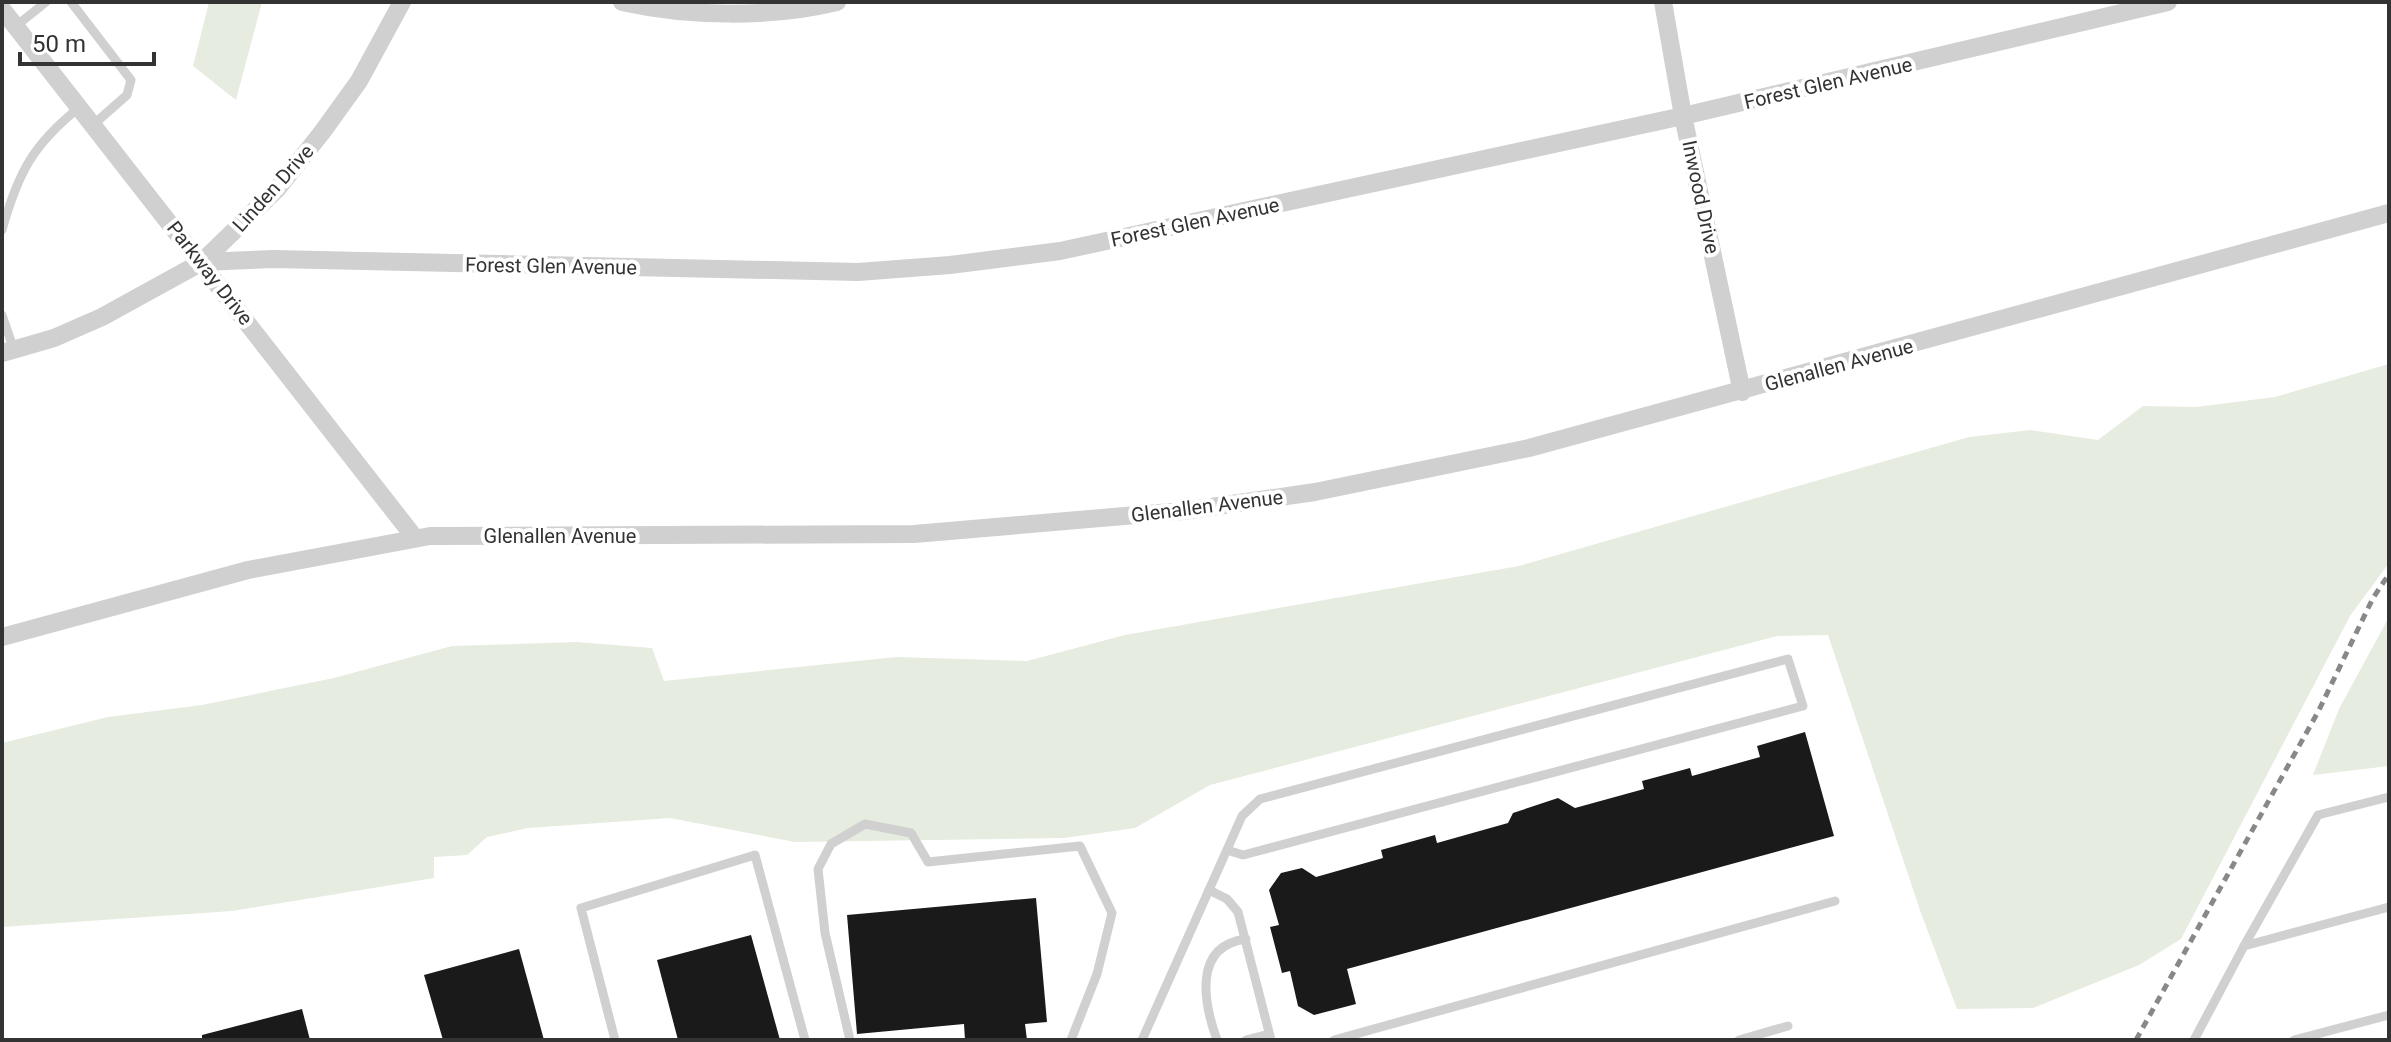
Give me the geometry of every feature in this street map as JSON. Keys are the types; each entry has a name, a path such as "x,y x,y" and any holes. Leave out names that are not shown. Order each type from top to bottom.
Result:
{"street":[{"name":"Linden Drive","path":"8,351 102,317 202,262 278,188 323,131 359,81 402,2"},
{"path":"622,2 710,12 762,11 837,2"},
{"name":"Inwood Drive","path":"1663,2 1683,116 1742,392"},
{"name":"Forest Glen Avenue","path":"202,262 273,259 800,272 950,265 1060,251 1683,116 2168,2"},
{"name":"Parkway Drive","path":"2,9 415,538"},
{"name":"Glenallen Avenue","path":"2,637 248,570 415,538 914,534 1183,511 1315,492 1529,448 2389,213"}],"lane":[{"path":"16,26 46,2"},
{"path":"71,2 131,80 127,95 94,124"},
{"path":"2,230 27,161 48,132 80,107"},
{"path":"2,315 8,351"},
{"path":"1142,1040 1242,816 1260,799 1788,659 1803,706 1243,855 1227,850"},
{"path":"2194,1040 2318,815 2389,797"},
{"path":"850,1040 825,933 818,869 831,844 865,824 911,833 928,862 1080,846 1112,913 1097,974 1071,1040"},
{"path":"615,1040 581,908 755,855 805,1040"},
{"path":"1209,890 1227,899 1238,912 1246,939 1270,1037 1246,1040"},
{"path":"1334,1040 1835,901"},
{"path":"2244,946 2389,907"},
{"path":"1217,1040 1205,997 1206,974 1219,951 1230,942 1246,939"},
{"path":"2294,1040 2389,1015"},
{"path":"1739,1040 1788,1026"}],"shaded area":[{"path":"209,2 262,2 236,100 193,66"},
{"path":"2389,364 2389,563 2350,616 2181,939 2139,965 2033,1008 1957,1009 1921,913 1828,635 1777,636 1210,785 1135,828 1064,838 795,842 670,818 528,828 487,837 467,855 434,857 434,878 232,911 2,927 2,743 108,717 202,705 334,678 452,646 576,642 652,648 664,681 896,657 1027,661 1125,635 1519,566 1969,437 2030,430 2098,440 2143,406 2196,407 2275,397"},
{"path":"2389,617 2389,766 2313,775 2339,709"}],"building":[{"path":"1805,732 1834,836 1347,969 1356,1004 1314,1015 1298,1006 1290,971 1282,973 1270,927 1279,925 1269,890 1281,873 1302,868 1316,877 1383,858 1381,850 1435,835 1437,843 1508,823 1513,813 1558,798 1575,808 1644,789 1642,781 1690,768 1692,776 1760,757 1757,746"},
{"path":"1036,898 1047,1022 1025,1024 1027,1040 965,1040 964,1024 857,1034 847,915"},
{"path":"751,935 780,1040 678,1040 657,960"},
{"path":"519,949 544,1040 443,1040 424,975"},
{"path":"302,1009 310,1040 202,1040 202,1035"}],"railway":[{"path":"2136,1040 2319,710 2373,598 2389,574"}]}
